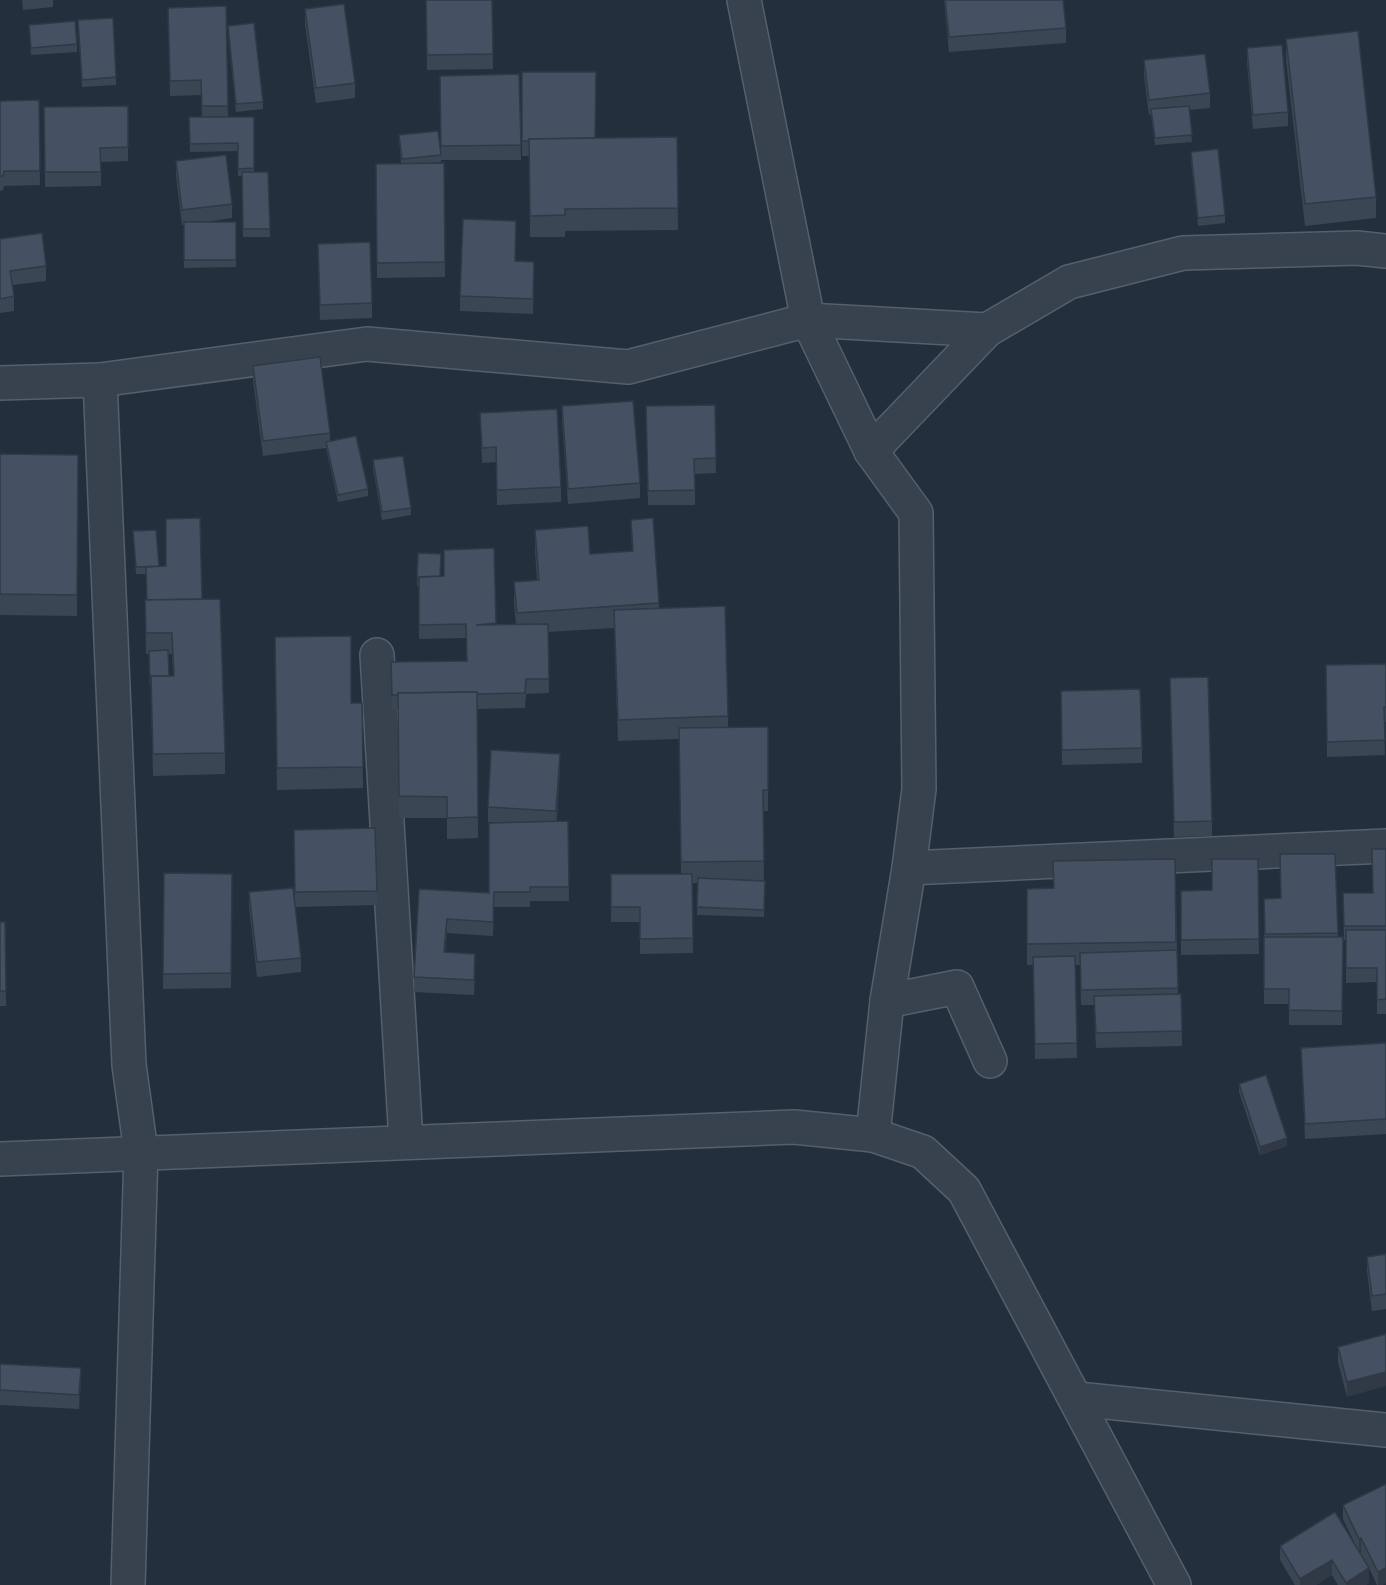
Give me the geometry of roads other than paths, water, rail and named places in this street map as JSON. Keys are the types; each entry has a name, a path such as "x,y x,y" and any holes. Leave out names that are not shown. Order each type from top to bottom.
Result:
{"street":[{"path":"744,0 808,320 871,451 916,513 919,789 909,868 887,1001 873,1135"},
{"path":"871,451 987,330 1069,282 1183,253 1357,248 1386,251"},
{"path":"0,383 100,380 367,344 628,367 808,320 987,330"},
{"path":"100,380 129,1065 141,1152 128,1585"},
{"path":"377,655 406,1141"},
{"path":"909,868 1386,846"},
{"path":"887,1001 957,987 990,1061"},
{"path":"0,1159 794,1127 873,1135 922,1152 964,1190 1174,1585"},
{"path":"1077,1399 1386,1430"}]}
